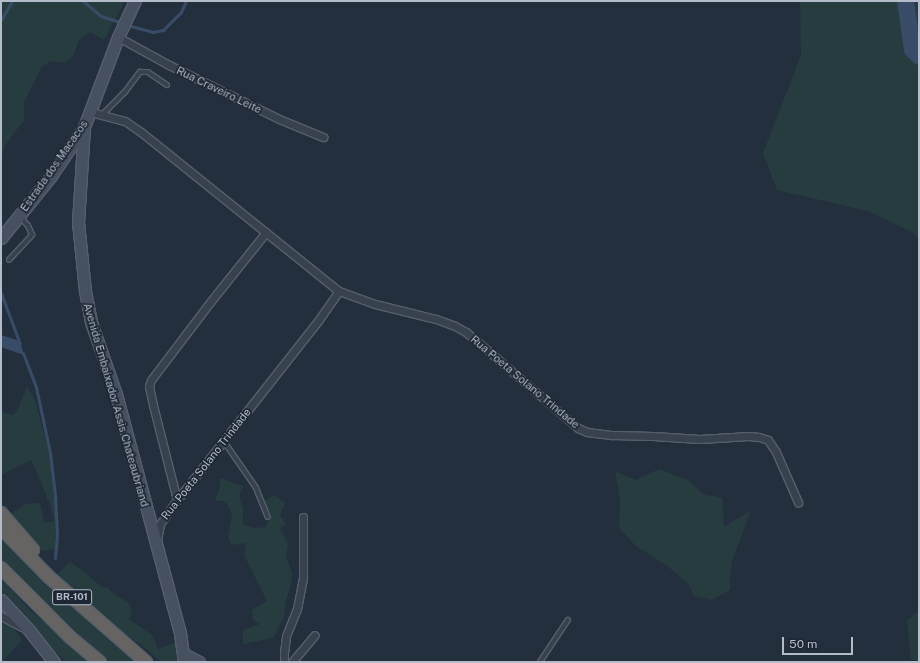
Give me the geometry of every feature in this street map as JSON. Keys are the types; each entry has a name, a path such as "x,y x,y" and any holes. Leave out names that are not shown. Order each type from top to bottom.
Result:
{"highway":[{"path":"1,513 41,559 49,577"},
{"name":"BR-101","path":"1,528 49,577 146,662"},
{"name":"BR-101","path":"1,568 70,637 100,662"}],"main road":[{"name":"Estrada dos Macacos","path":"1,238 51,176 84,127 96,114 120,33 135,1"},
{"name":"Avenida Embaixador Assis Chateaubriand","path":"84,127 78,222 85,291 91,322 116,394 180,633 184,658 200,662"},
{"path":"1,600 29,630 54,661"}],"street":[{"name":"Rua Craveiro Leite","path":"120,33 169,65 279,119 323,137"},
{"name":"Rua Poeta Solano Trindade","path":"96,114 125,121 141,132 339,291 376,304 436,319 455,326 469,335 578,428 588,432 700,439 749,436 768,440 786,471 798,502"},
{"path":"177,500 149,386 151,380 211,300 266,232"},
{"name":"Rua Poeta Solano Trindade","path":"156,546 160,524 177,500 320,318 339,291"},
{"path":"284,662 286,636 296,609 303,578 303,518"},
{"path":"1,616 29,630"},
{"path":"292,662 315,635"}],"lane":[{"path":"96,114 125,92 140,72 148,72 167,85"},
{"path":"9,260 32,236 28,226 19,217"},
{"path":"224,440 256,487 268,517"},
{"path":"540,662 568,620"}],"green space":[{"path":"1,1 125,1 104,40 90,32 79,40 73,56 65,63 51,61 42,66 24,102 24,120 6,144 1,157"},
{"path":"800,1 919,1 919,240 914,233 868,211 777,190 763,153 801,55"},
{"path":"27,386 35,400 51,460 57,510 59,549 38,551 7,516 25,504 40,503 44,523 54,521 50,501 47,501 46,494 31,460 1,475 1,412 13,415 18,409"},
{"path":"659,469 688,480 703,494 722,498 724,527 751,510 732,561 730,590 712,600 694,596 688,583 666,565 636,546 619,528 620,499 615,471 636,480"},
{"path":"220,478 243,486 239,496 243,509 243,524 253,528 266,527 271,515 262,502 274,495 285,503 280,515 286,525 280,528 288,544 286,556 292,573 284,617 273,638 243,644 243,630 260,624 253,620 252,610 267,601 244,555 246,543 231,545 228,536 232,516 229,506 223,501 215,501 220,487"},
{"path":"1,537 111,642 138,662 110,662 89,644 1,560"},
{"path":"70,561 102,587 108,588 114,594 128,602 132,611 129,619 153,636 158,649 178,641 178,662 160,661 140,644 114,628 56,576"},
{"path":"1,579 30,610 90,662 67,662 55,652 1,598"},
{"path":"919,610 919,660 911,660 907,621"},
{"path":"1,621 14,628 22,640 1,662"}],"water":[{"path":"1,335 20,341 24,355 1,347"}],"waterway":[{"path":"1,20 12,1"},
{"path":"83,1 101,16 122,23"},
{"path":"127,25 153,32 163,30 181,12 186,1"},
{"path":"905,1 912,49 919,56"},
{"path":"1,293 20,344"},
{"path":"23,353 36,387 50,453 55,495 57,535 55,558"}]}
